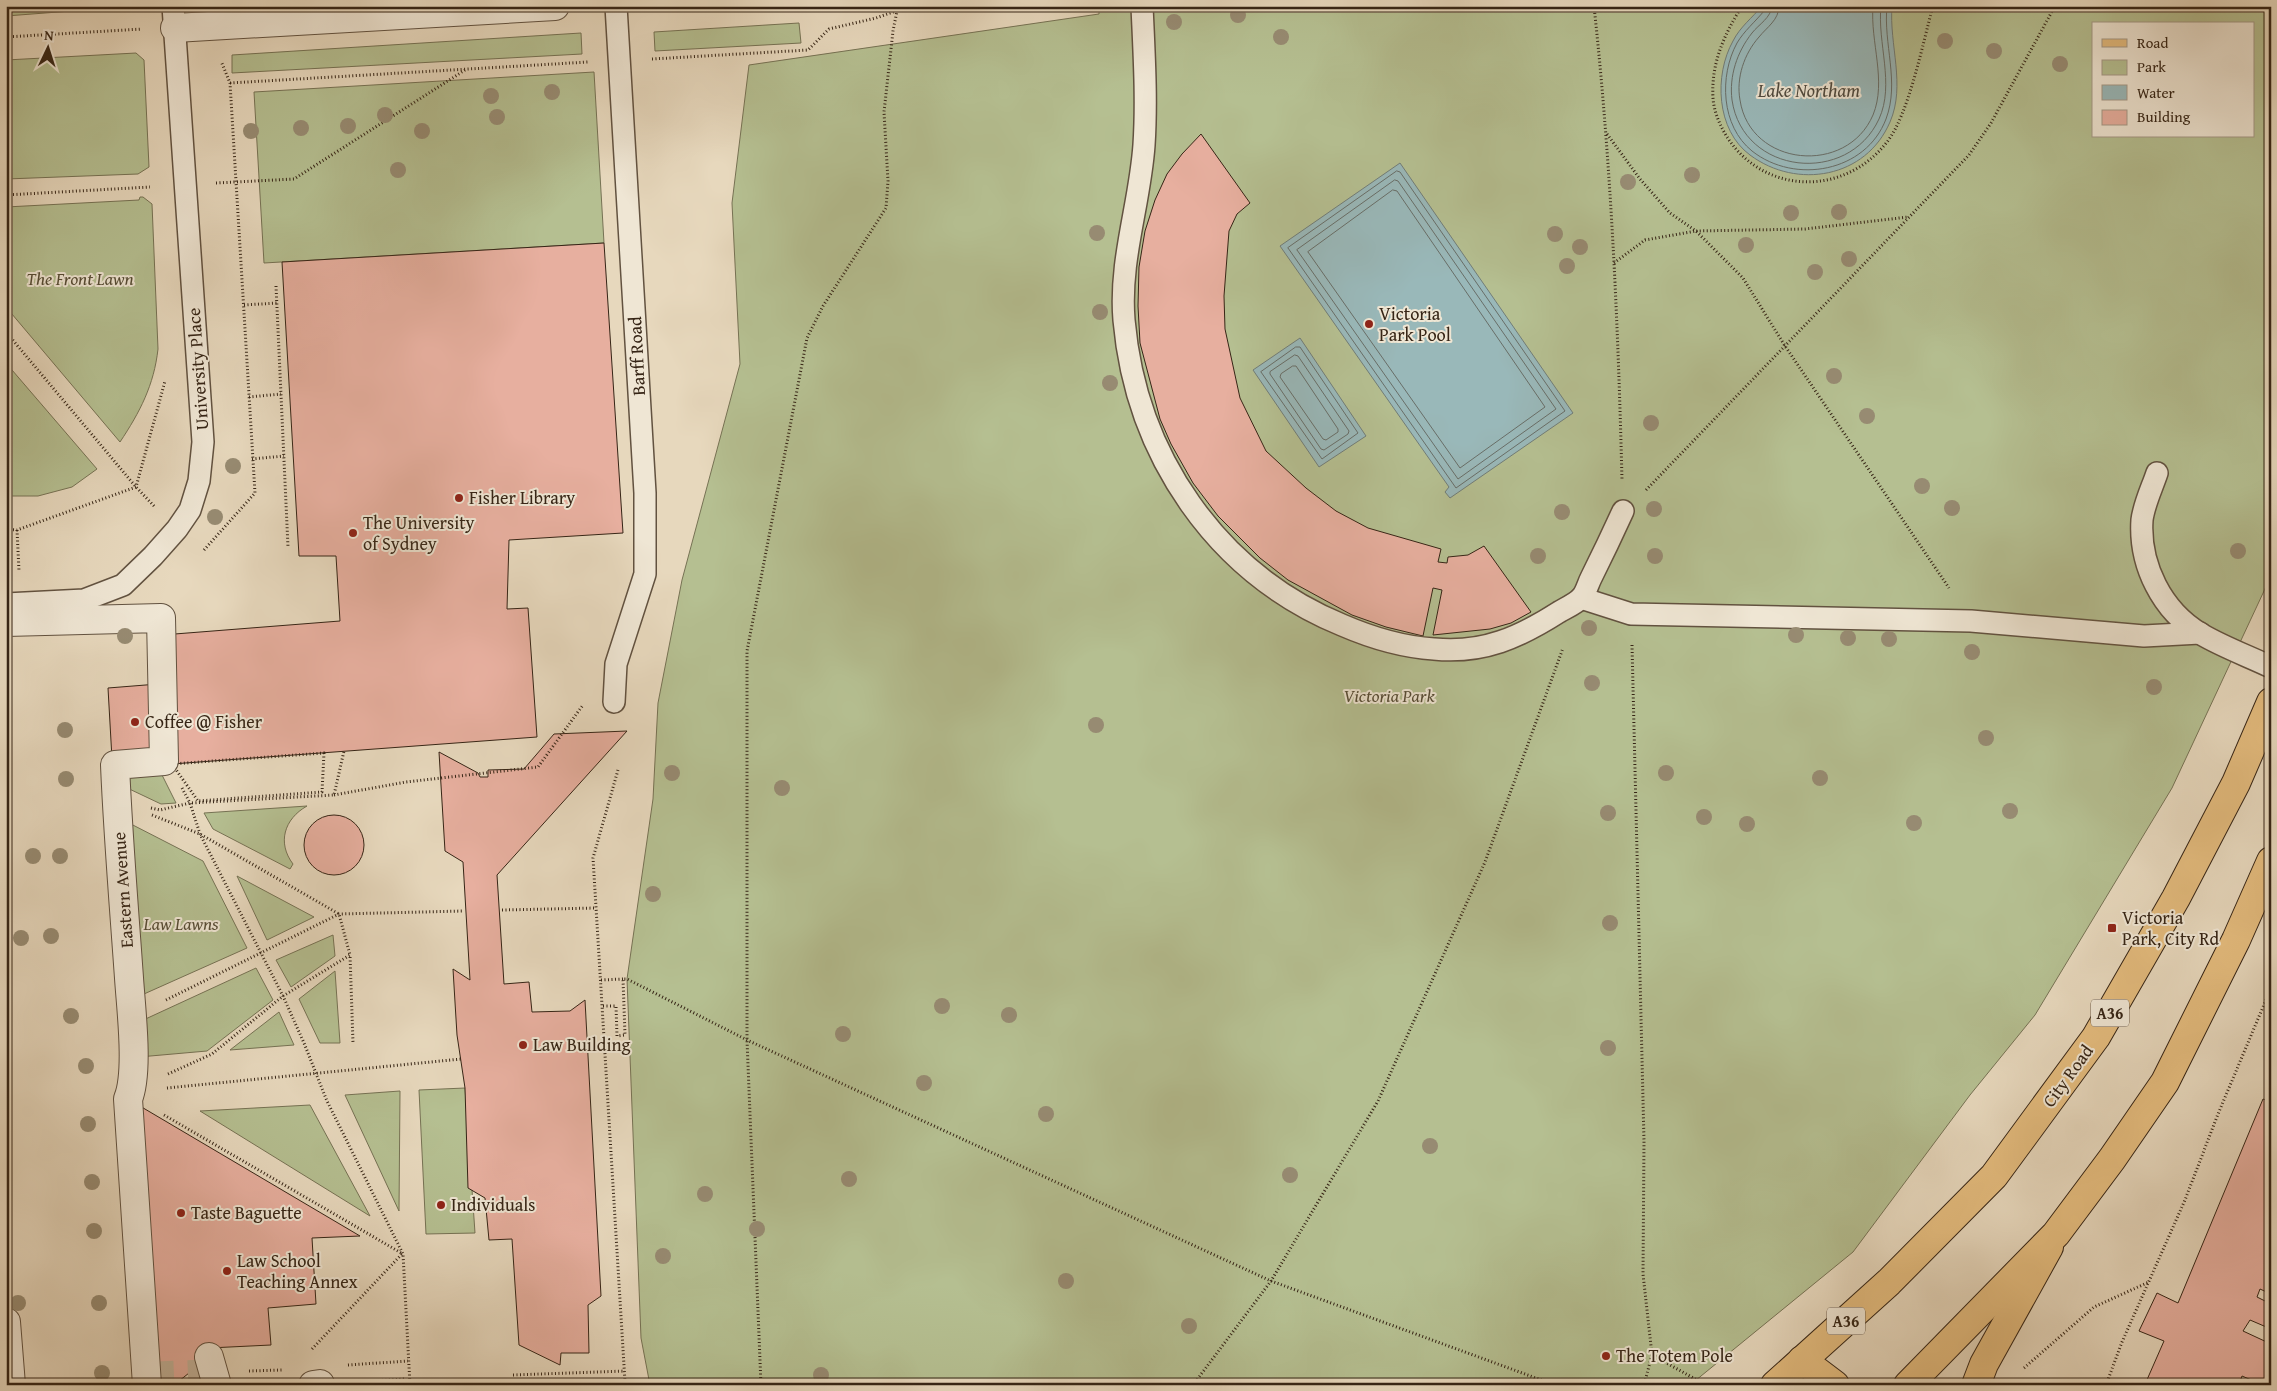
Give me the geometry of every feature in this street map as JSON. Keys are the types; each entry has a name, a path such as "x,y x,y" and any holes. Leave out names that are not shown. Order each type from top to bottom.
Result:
{"main road":[{"name":"City Road","path":"1775,1385 1889,1282 1994,1176 2096,1037 2176,898 2227,801 2271,702"},
{"path":"1976,1385 1984,1364 2056,1234 2165,1082 2236,940 2271,861"},
{"path":"1908,1385 2056,1234"},
{"path":"1802,1360 1812,1385"},
{"path":"1802,1360 1835,1385"}],"street":[{"path":"174,17 555,6"},
{"name":"Eastern Avenue","path":"6,622 161,618 164,761 115,765 132,1017 131,1091 128,1099 146,1373"},
{"path":"6,1322 11,1385"},
{"path":"209,1358 217,1385"}],"lane":[{"name":"Barff Road","path":"614,702 616,664 645,574 645,493 616,6"},
{"path":"1142,6 1144,145 1126,249 1123,282 1125,327 1138,392 1148,426 1169,470 1213,535 1250,571 1282,594 1313,612 1365,635 1408,647 1450,651 1495,644 1528,631 1582,598 1623,510"},
{"name":"University Place","path":"6,604 84,600 123,585 177,530 190,510 200,481 203,442 174,17"},
{"path":"2158,473 2142,519 2142,539 2145,558 2163,600 2200,633 2271,667"},
{"path":"1582,598 1631,614 1971,621 2144,636 2200,633"}],"path":[{"path":"644,59 808,50 828,29 898,11 910,6"},
{"path":"1742,6 1722,41 1716,61 1713,99 1718,119 1735,150 1749,163 1780,179 1799,183 1822,181 1850,172 1876,155 1888,141 1898,123 1906,100 1933,6"},
{"path":"1623,510 1641,494 1969,155 1986,131 2055,6"},
{"path":"762,1385 747,1040 747,651 807,338 823,306 886,208 888,182 884,112 893,32 898,11"},
{"path":"6,37 143,29"},
{"path":"202,553 254,493 230,83 221,60"},
{"path":"230,83 589,62"},
{"path":"210,184 294,180 466,69"},
{"path":"1607,133 1640,179 1670,213 1696,231 1742,278 1785,346 1971,621"},
{"path":"6,194 150,187"},
{"path":"1614,264 1644,240 1696,231 1805,229 1908,216"},
{"path":"276,286 288,547"},
{"path":"244,306 277,303"},
{"path":"6,332 136,487 159,511"},
{"path":"249,397 281,394"},
{"path":"252,459 284,456"},
{"path":"6,529 17,530 136,487"},
{"path":"17,530 20,574"},
{"path":"1193,1385 1271,1281 1378,1101 1485,862 1582,598"},
{"path":"117,800 160,810 190,803 334,795 406,782 538,767 563,734"},
{"path":"334,795 344,751"},
{"path":"324,753 322,792 198,801 193,792 172,764 324,753"},
{"path":"618,770 593,858 625,1382"},
{"path":"117,800 200,834 339,914 350,955 353,1044"},
{"path":"190,803 200,834 259,954 283,996 327,1101 403,1254 410,1385"},
{"path":"502,910 596,908"},
{"path":"132,1017 339,914 463,911"},
{"path":"131,1091 212,1054 283,996 350,955"},
{"path":"603,1006 616,1006 617,1036 625,1035 623,979"},
{"path":"601,980 623,979 747,1040 1271,1281 1555,1385"},
{"path":"2106,1385 2122,1342 2185,1200 2218,1114 2271,988"},
{"path":"131,1091 461,1059"},
{"path":"131,1091 168,1118 403,1254"},
{"path":"1644,1141 1643,1274 1652,1355 1644,1385"},
{"path":"307,1355 403,1254"},
{"path":"2020,1371 2094,1307 2150,1281"},
{"path":"1652,1355 1706,1385"},
{"path":"513,1375 625,1371"},
{"path":"317,1384 406,1379"}],"green space":[{"path":"6,6 136,6 6,16"},
{"name":"Victoria Park","path":"1099,6 2271,6 2271,576 2172,788 2035,1015 1970,1095 1853,1252 1690,1385 650,1385 641,1338 627,979 653,799 658,703 682,580 740,364 732,203 749,65 1099,14"},
{"path":"799,23 801,43 655,51 654,32"},
{"path":"581,33 582,54 232,73 232,55"},
{"path":"136,53 144,60 149,167 138,174 6,179 6,60"},
{"path":"594,72 604,243 264,263 254,92"},
{"name":"The Front Lawn","path":"140,197 143,197 152,204 158,349 153,374 145,398 120,442 6,307 6,207 139,200"},
{"path":"6,363 97,469 72,487 38,496 6,496"},
{"path":"158,767 176,803 161,804 123,786 123,771"},
{"path":"307,806 293,818 285,832 285,848 293,864 290,869 213,829 204,813"},
{"name":"Law Lawns","path":"127,822 203,861 247,948 135,998"},
{"name":"Law Lawns","path":"237,876 314,917 267,940"},
{"path":"333,935 335,956 291,987 276,960"},
{"name":"Law Lawns","path":"256,968 273,1000 207,1051 139,1057 139,1022"},
{"path":"335,971 340,1043 320,1043 299,999"},
{"path":"279,1012 294,1045 230,1050"},
{"path":"465,1088 475,1233 426,1234 419,1090"},
{"path":"400,1091 399,1211 345,1095"},
{"path":"310,1105 370,1216 200,1111"}],"water":[{"name":"Lake Northam","path":"1762,6 1892,6 1897,79 1895,108 1890,122 1879,141 1865,156 1848,166 1829,173 1809,175 1788,172 1769,166 1750,155 1730,131 1722,101 1721,85 1723,70 1727,55 1736,36"},
{"path":"1400,163 1573,413 1450,498 1445,492 1449,487 1280,246"},
{"path":"1300,338 1366,436 1319,467 1253,370"}],"building":[{"path":"1201,134 1250,203 1237,214 1229,231 1224,296 1225,329 1240,398 1266,451 1306,488 1336,511 1368,528 1441,549 1438,562 1447,563 1448,557 1468,555 1484,546 1531,612 1511,623 1490,629 1433,635 1442,590 1433,588 1423,636 1386,627 1352,615 1288,580 1260,558 1218,516 1193,483 1171,444 1160,419 1140,343 1138,306 1139,267 1145,231 1155,200 1167,174 1182,154"},
{"name":"Fisher Library","path":"604,243 623,533 509,540 507,609 528,608 537,737 172,764 162,635 340,621 336,556 299,556 282,262"},
{"name":"Coffee @ Fisher","path":"158,684 162,756 112,759 108,688"},
{"name":"Law Building","path":"627,731 497,875 504,984 529,982 532,1012 570,1011 585,1000 601,1296 588,1305 589,1353 561,1353 560,1365 519,1345 512,1239 489,1240 485,1198 468,1188 465,1088 457,1035 453,969 470,980 463,862 445,851 439,752 478,773 480,777 488,777 488,770 524,769 554,734"},
{"path":"334,815 350,820 355,824 359,829 364,845 359,861 355,866 350,870 334,875 318,870 313,866 309,861 304,845 309,829 313,824 318,820"},
{"name":"Law School Teaching Annex","path":"128,1099 360,1236 312,1238 316,1304 268,1308 271,1345 209,1348 209,1357 174,1385 148,1385"},
{"path":"2263,1099 2271,1102 2271,1260 2269,1265 2271,1266 2271,1294 2260,1289 2257,1297 2271,1304 2271,1329 2250,1320 2243,1331 2271,1344 2271,1365 2263,1385 2242,1376 2239,1384 2241,1385 2154,1385 2146,1382 2164,1341 2139,1331 2157,1293 2178,1303"}],"tunnel":[{"path":"146,1376 214,1373"}],"place":[{"name":"Victoria Park Pool","path":"1369,324"},
{"name":"Fisher Library","path":"459,498"},
{"name":"The University of Sydney","path":"353,533"},
{"name":"Coffee @ Fisher","path":"135,722"},
{"name":"Victoria Park, City Rd","path":"2112,928"},
{"name":"Law Building","path":"523,1045"},
{"name":"Individuals","path":"441,1205"},
{"name":"Taste Baguette","path":"181,1213"},
{"name":"Law School Teaching Annex","path":"227,1271"},
{"name":"The Totem Pole","path":"1606,1356"}]}
